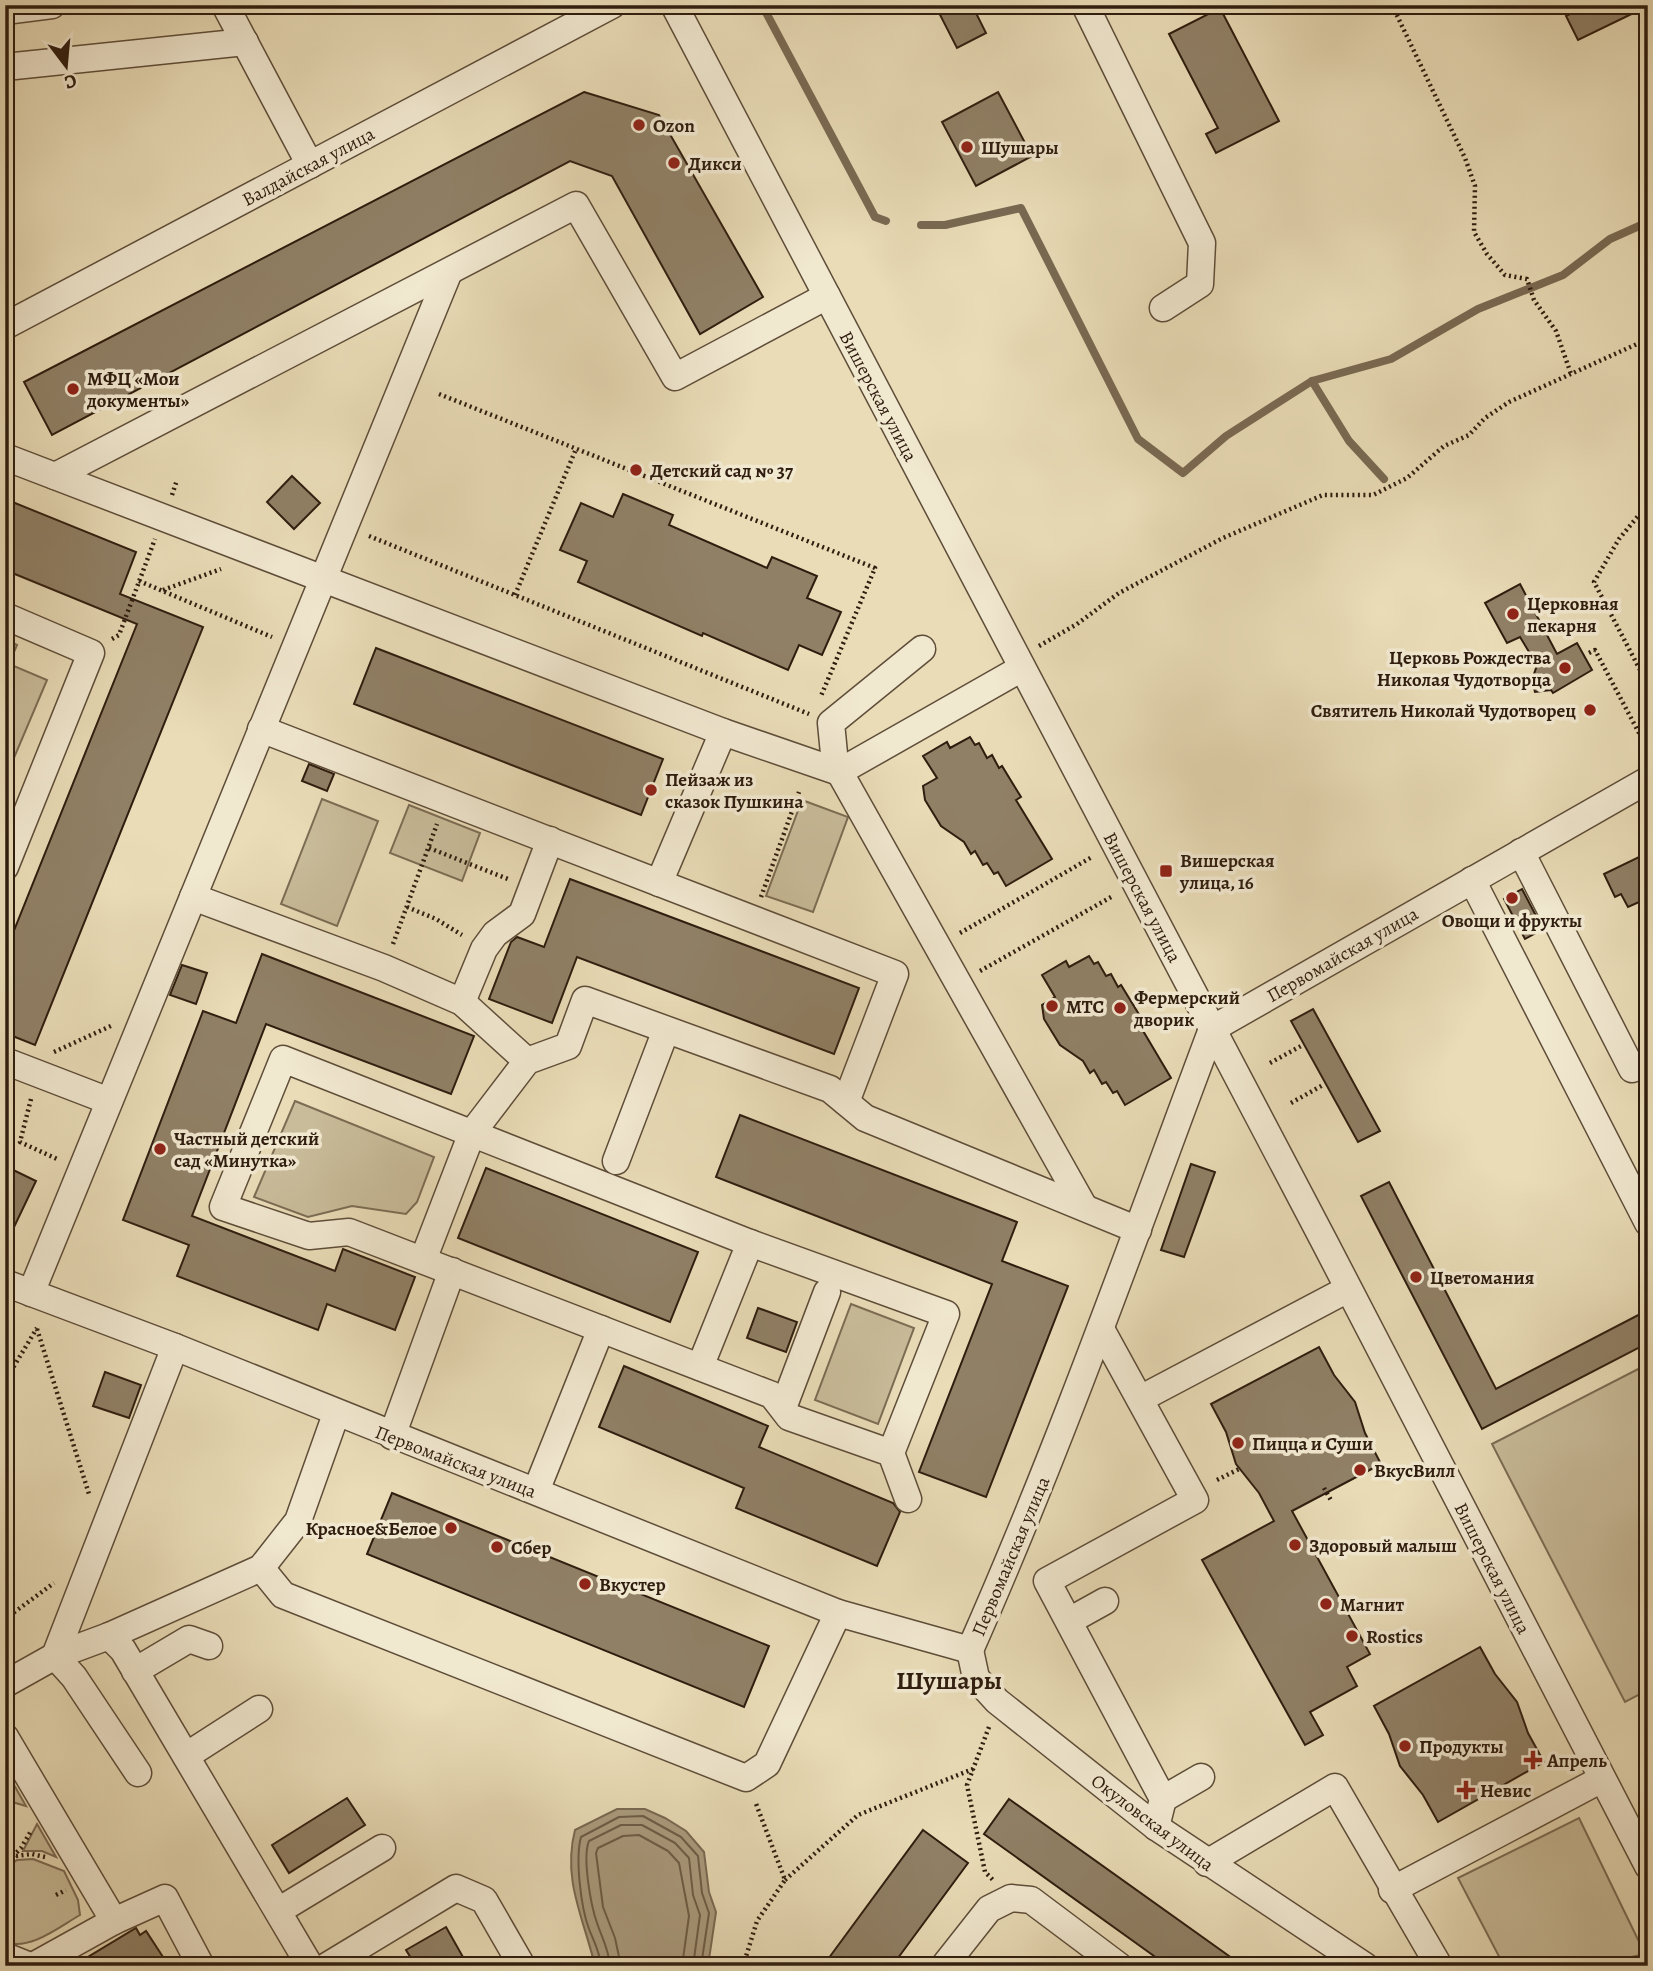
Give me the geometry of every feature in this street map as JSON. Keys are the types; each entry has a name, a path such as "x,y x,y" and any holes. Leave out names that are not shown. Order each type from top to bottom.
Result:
{"street":[{"path":"5,11 52,5"},
{"path":"225,5 310,165"},
{"name":"Валдайская улица","path":"5,326 612,5"},
{"name":"Вишерская улица","path":"674,5 1648,1866"},
{"path":"1085,5 1202,243 1200,284 1163,308"},
{"path":"5,67 244,42"},
{"path":"55,476 448,274 576,205 676,377 827,296"},
{"path":"31,1293 448,274"},
{"path":"5,457 723,732 839,772"},
{"path":"5,616 91,653 5,867"},
{"path":"922,649 831,723 830,739 839,772 1084,1207"},
{"path":"839,772 1020,663"},
{"path":"261,729 895,974 846,1102"},
{"path":"659,883 723,732"},
{"name":"Первомайская улица","path":"5,1283 175,1346 336,1414 536,1491 838,1613 970,1650 1008,1563 1101,1329 1212,1029 1648,780"},
{"path":"462,1002 484,949 495,934 522,914 550,840"},
{"path":"1521,852 1632,1069 1648,1062"},
{"path":"1472,880 1648,1223"},
{"path":"193,897 384,968 462,1002 527,1061"},
{"path":"423,1260 472,1133 527,1061 568,1046 585,1000 830,1089 865,1118 1138,1230"},
{"path":"616,1161 666,1030"},
{"path":"891,1453 789,1417 772,1395 349,1231 309,1236 223,1207 283,1059 750,1242 946,1314 891,1453 908,1499"},
{"path":"21,1068 109,1101"},
{"path":"700,1367 750,1242"},
{"path":"392,1436 452,1271"},
{"path":"1140,1399 1348,1289"},
{"path":"783,1408 827,1292"},
{"path":"536,1491 601,1329"},
{"path":"1047,1581 1195,1500 1101,1329"},
{"path":"55,1656 175,1346"},
{"path":"5,1684 55,1656 109,1636 261,1568 298,1521 336,1414"},
{"path":"1008,1563 1047,1581 1163,1799 1156,1827"},
{"path":"261,1568 283,1595 746,1778 767,1764 838,1613"},
{"path":"1069,1621 1105,1601"},
{"path":"109,1636 123,1650 310,1966"},
{"path":"135,1671 189,1639 209,1646"},
{"name":"Окуловская улица","path":"970,1650 976,1678 997,1701 1156,1827 1365,1966"},
{"path":"55,1656 74,1677 138,1773"},
{"path":"186,1756 260,1709"},
{"path":"5,1737 114,1921"},
{"path":"1163,1799 1200,1777"},
{"path":"1392,1890 1602,1779"},
{"path":"1207,1863 1335,1787 1392,1890 1439,1966"},
{"path":"278,1911 382,1848"},
{"path":"327,1966 456,1888 484,1900 522,1966"},
{"path":"5,1956 32,1966 114,1921 165,1898 201,1966"},
{"path":"944,1966 989,1909 1011,1898 1031,1900 1119,1966"}],"path":[{"path":"1392,5 1465,158 1475,186 1474,232 1487,254 1505,275 1527,279 1534,300 1556,331 1571,374"},
{"path":"1020,663 1119,593 1223,538 1323,495 1373,495 1407,478 1444,446 1469,435 1485,418 1509,402 1648,339"},
{"path":"361,533 812,716 875,568 439,394"},
{"path":"515,595 576,449"},
{"path":"125,619 177,480"},
{"path":"1648,504 1619,539 1594,582 1648,685"},
{"path":"162,590 261,554"},
{"path":"139,581 295,646"},
{"path":"1590,653 1595,650 1648,750"},
{"path":"760,900 799,792"},
{"path":"396,937 441,815"},
{"path":"429,848 515,881"},
{"path":"956,935 1093,857"},
{"path":"976,973 1113,895"},
{"path":"407,907 436,919 469,940"},
{"path":"81,1170 20,1142 21,1068 146,1011"},
{"path":"1270,1063 1301,1046"},
{"path":"1291,1103 1322,1085"},
{"path":"5,1381 56,1302"},
{"path":"37,1329 89,1493 85,1505"},
{"path":"1217,1480 1239,1469"},
{"path":"1325,1488 1332,1502"},
{"path":"1312,1547 1322,1542"},
{"path":"5,1619 60,1579"},
{"path":"997,1701 967,1785 985,1872 1011,1898"},
{"path":"743,1966 757,1921 785,1880 858,1815 973,1769"},
{"path":"756,1804 785,1880"},
{"path":"5,1864 15,1856 33,1822"},
{"path":"15,1856 32,1854 52,1859"}],"shaded area":[{"path":"5,639 17,645 9,664 47,680 5,779"},
{"path":"322,799 378,821 337,926 281,904"},
{"path":"802,800 848,817 813,912 766,896"},
{"path":"409,805 480,833 462,881 390,853"},
{"path":"295,1101 434,1157 417,1202 406,1214 352,1206 308,1217 254,1197"},
{"path":"851,1304 914,1328 878,1424 815,1400"},
{"path":"1648,1364 1648,1690 1625,1702 1492,1444"},
{"path":"5,1769 26,1806 5,1800"},
{"path":"1579,1818 1645,1954 1590,1966 1504,1966 1458,1878"},
{"path":"37,1824 56,1857 42,1851 23,1851"},
{"path":"33,1859 64,1871 78,1900 80,1915 34,1941 15,1944 5,1942 5,1869 17,1860"}],"water":[{"path":"617,1809 645,1809 665,1818 686,1831 704,1852 709,1892 716,1912 708,1966 595,1966 576,1899 571,1866 572,1848 575,1830"}],"building":[{"path":"935,5 972,5 986,33 957,48"},
{"path":"1587,5 1648,6 1578,40 1566,16"},
{"path":"1220,8 1279,121 1216,153 1206,134 1218,128 1169,34"},
{"path":"584,92 659,115 763,297 700,334 612,176 570,161 52,435 24,382"},
{"path":"998,92 1032,156 976,186 942,122"},
{"path":"292,476 320,503 294,529 267,502"},
{"path":"623,494 673,515 669,525 767,568 772,557 817,576 807,598 841,612 822,655 799,645 788,670 578,582 587,561 560,550 581,503 613,517"},
{"path":"5,499 136,552 120,594 203,627 35,1045 5,1033 5,953 137,624 5,570"},
{"path":"1520,584 1557,654 1577,643 1592,670 1553,693 1551,690 1535,692 1532,680 1537,665 1520,637 1507,643 1485,603"},
{"path":"376,648 663,759 641,815 354,704"},
{"path":"970,737 975,745 979,743 987,758 992,755 999,768 1002,766 1021,797 1016,800 1052,859 1006,886 998,872 994,874 987,863 983,865 975,851 971,854 964,842 941,826 925,800 923,786 937,778 923,756 947,742 950,748"},
{"path":"309,764 334,774 327,791 302,781"},
{"path":"1641,856 1648,870 1648,898 1628,907 1621,894 1615,897 1604,874"},
{"path":"570,879 859,988 834,1054 577,957 552,1023 489,999 511,942 517,937 544,947"},
{"path":"1522,889 1543,929 1525,939 1504,899"},
{"path":"262,954 474,1036 451,1094 266,1024 192,1216 335,1271 343,1249 415,1277 395,1330 327,1304 318,1330 177,1276 189,1245 123,1220 203,1011 236,1023"},
{"path":"1089,956 1094,964 1098,962 1106,976 1111,974 1118,987 1121,985 1140,1016 1136,1019 1171,1078 1125,1105 1117,1091 1113,1093 1106,1082 1102,1084 1094,1070 1090,1073 1083,1061 1060,1045 1044,1019 1042,1005 1055,997 1042,975 1066,961 1069,967"},
{"path":"182,965 207,973 196,1004 170,995"},
{"path":"1313,1009 1380,1131 1358,1142 1291,1021"},
{"path":"740,1115 1017,1222 1002,1261 1068,1286 986,1497 919,1472 992,1284 716,1177"},
{"path":"1191,1164 1215,1172 1184,1257 1161,1250"},
{"path":"5,1166 36,1181 5,1246"},
{"path":"486,1168 698,1252 670,1322 458,1238"},
{"path":"1389,1182 1496,1389 1648,1310 1648,1343 1482,1429 1361,1196"},
{"path":"758,1308 797,1322 786,1352 747,1338"},
{"path":"1319,1347 1334,1375 1355,1402 1365,1433 1381,1464 1292,1511 1370,1654 1347,1667 1357,1686 1310,1712 1323,1735 1305,1745 1202,1560 1274,1521 1259,1493 1236,1464 1226,1432 1211,1404"},
{"path":"624,1366 768,1426 759,1447 893,1503 900,1512 877,1566 736,1508 744,1488 599,1427"},
{"path":"105,1372 141,1385 129,1418 93,1406"},
{"path":"392,1493 769,1646 744,1707 367,1554"},
{"path":"1480,1647 1495,1674 1517,1702 1528,1733 1544,1762 1438,1822 1423,1795 1400,1766 1389,1734 1374,1706"},
{"path":"347,1798 365,1825 289,1873 272,1845"},
{"path":"1009,1799 1243,1966 1168,1966 984,1834"},
{"path":"923,1830 968,1863 892,1966 823,1966"},
{"path":"446,1927 468,1966 416,1966 406,1950"},
{"path":"136,1928 140,1935 146,1931 163,1957 150,1966 73,1966"}],"waterway":[{"path":"762,5 875,217 886,221"},
{"path":"921,225 945,225 1021,208 1138,439 1183,473 1226,436 1312,381 1391,359 1478,309 1563,275 1610,239 1648,222"},
{"path":"1312,381 1349,441 1384,479"}],"place":[{"name":"Ozon","path":"639,125"},
{"name":"Шушары","path":"967,147"},
{"name":"Дикси","path":"674,163"},
{"name":"МФЦ «Мои документы»","path":"73,389"},
{"name":"Детский сад № 37","path":"636,470"},
{"name":"Церковная пекарня","path":"1513,614"},
{"name":"Церковь Рождества Николая Чудотворца","path":"1565,668"},
{"name":"Святитель Николай Чудотворец","path":"1590,710"},
{"name":"Пейзаж из сказок Пушкина","path":"651,790"},
{"name":"Вишерская улица, 16","path":"1166,871"},
{"name":"Овощи и фрукты","path":"1512,898"},
{"name":"МТС","path":"1052,1006"},
{"name":"Фермерский дворик","path":"1120,1008"},
{"name":"Частный детский сад «Минутка»","path":"160,1149"},
{"name":"Цветомания","path":"1416,1277"},
{"name":"Пицца и Суши","path":"1238,1443"},
{"name":"ВкусВилл","path":"1360,1470"},
{"name":"Красное&Белое","path":"451,1528"},
{"name":"Здоровый малыш","path":"1295,1545"},
{"name":"Сбер","path":"497,1547"},
{"name":"Вкустер","path":"585,1584"},
{"name":"Магнит","path":"1326,1604"},
{"name":"Rostics","path":"1352,1636"},
{"name":"Продукты","path":"1405,1746"},
{"name":"Апрель","path":"1533,1760"},
{"name":"Невис","path":"1466,1790"}],"district":[{"name":"Шушары","path":"949,1680"}]}
